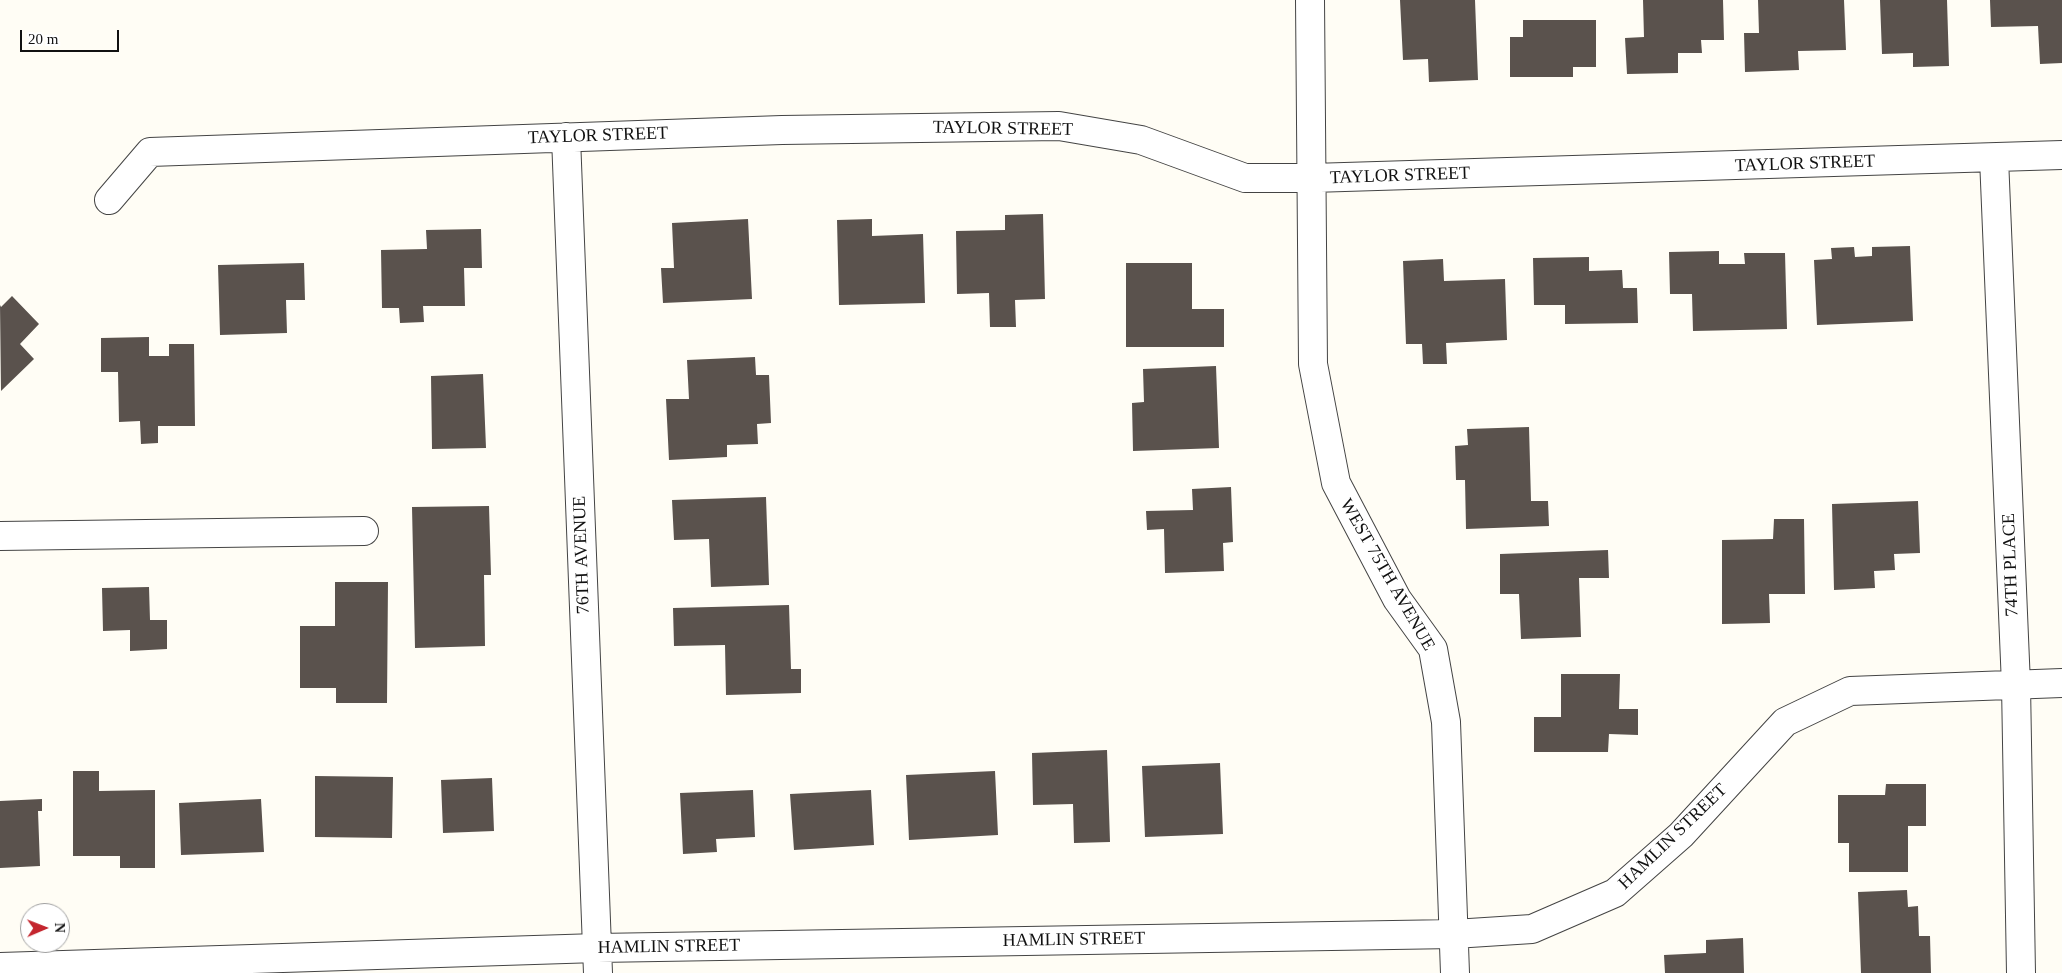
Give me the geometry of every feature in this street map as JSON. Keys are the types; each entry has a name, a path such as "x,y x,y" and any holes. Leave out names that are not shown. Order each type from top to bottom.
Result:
{"street":[{"name":"WEST 75TH AVENUE","path":"1310,0 1313,364 1336,483 1397,599 1432,649 1446,722 1455,973"},
{"name":"TAYLOR STREET","path":"109,200 150,152 782,130 1059,126 1141,140 1245,178 1312,178 2062,155"},
{"name":"76TH AVENUE","path":"566,137 598,961"},
{"name":"74TH PLACE","path":"1994,158 2016,684 2022,973"},
{"path":"0,536 364,531"},
{"name":"HAMLIN STREET","path":"0,967 598,961 1454,934 1532,929 1615,894 1681,835 1785,722 1850,691 2062,683"}],"building":[{"path":"1400,0 1475,0 1478,80 1429,82 1428,59 1403,60"},
{"path":"1643,0 1723,0 1724,40 1701,40 1702,53 1678,53 1678,73 1627,74 1625,38 1644,37"},
{"path":"1758,0 1844,0 1846,50 1798,51 1799,70 1745,72 1744,33 1759,33"},
{"path":"1880,0 1947,0 1949,66 1913,67 1913,53 1882,54"},
{"path":"1990,0 2062,0 2062,63 2040,64 2038,26 1991,27"},
{"path":"1523,20 1596,20 1596,67 1573,67 1573,77 1510,77 1510,37 1523,37"},
{"path":"1043,214 1045,299 1015,300 1016,327 990,327 989,293 957,294 956,231 1005,230 1005,215"},
{"path":"748,219 752,299 663,303 661,268 674,268 672,223"},
{"path":"872,219 872,236 923,234 925,303 839,305 837,220"},
{"path":"481,229 482,268 464,268 465,306 423,306 424,322 400,323 399,308 382,308 381,250 427,249 426,230"},
{"path":"1910,246 1913,321 1817,325 1814,260 1832,259 1831,248 1854,247 1855,257 1872,256 1872,247"},
{"path":"1719,251 1719,264 1745,264 1744,253 1785,253 1787,329 1693,331 1692,294 1670,294 1669,252"},
{"path":"1589,257 1589,271 1622,270 1623,288 1637,288 1638,323 1565,324 1565,305 1534,305 1533,258"},
{"path":"1443,259 1444,281 1505,279 1507,340 1446,343 1447,364 1423,364 1422,344 1406,344 1403,261"},
{"path":"304,263 305,300 286,300 287,333 220,335 218,265"},
{"path":"1126,263 1192,263 1192,309 1224,309 1224,347 1126,347"},
{"path":"12,296 39,324 20,344 34,359 1,391 0,305 1,307"},
{"path":"149,337 149,356 169,356 169,344 194,344 195,426 158,426 158,443 141,444 140,421 119,422 118,372 101,372 101,338"},
{"path":"755,357 756,375 769,375 771,423 757,424 758,444 727,445 727,457 669,460 666,399 689,399 687,360"},
{"path":"1216,366 1219,448 1133,451 1132,403 1144,402 1143,369"},
{"path":"483,374 486,448 432,449 431,376"},
{"path":"1529,427 1531,501 1548,501 1549,526 1466,529 1465,480 1456,480 1455,446 1468,445 1467,429"},
{"path":"1231,487 1233,542 1223,543 1224,571 1165,573 1164,529 1147,530 1146,511 1193,510 1192,489"},
{"path":"766,497 769,585 711,587 709,539 674,540 672,500"},
{"path":"1918,501 1920,553 1894,554 1895,570 1874,571 1875,588 1834,590 1832,504"},
{"path":"489,506 491,575 484,575 485,646 415,648 412,507"},
{"path":"1774,519 1804,519 1805,594 1769,594 1770,623 1722,624 1722,540 1773,539"},
{"path":"1608,550 1609,578 1579,578 1581,637 1521,639 1519,594 1500,594 1500,554"},
{"path":"335,582 388,582 387,703 336,703 336,688 300,688 300,626 335,626"},
{"path":"149,587 150,620 167,620 167,649 130,651 130,630 103,631 102,588"},
{"path":"789,605 791,669 801,669 801,693 726,695 725,645 674,646 673,608"},
{"path":"1561,674 1620,674 1619,709 1638,709 1638,735 1609,734 1608,752 1534,752 1534,717 1561,717"},
{"path":"1107,750 1110,842 1074,843 1073,804 1033,805 1032,753"},
{"path":"1220,763 1223,834 1145,837 1142,766"},
{"path":"73,771 99,771 99,791 155,790 155,868 120,868 120,856 73,856"},
{"path":"995,771 998,835 909,840 906,775"},
{"path":"315,776 393,777 392,838 315,837"},
{"path":"492,778 494,831 443,833 441,780"},
{"path":"1886,784 1926,784 1926,826 1908,826 1908,872 1849,872 1849,843 1838,843 1838,795 1885,795"},
{"path":"753,790 755,837 716,839 717,852 683,854 680,793"},
{"path":"871,790 874,845 794,850 790,794"},
{"path":"42,799 42,811 38,811 40,866 0,868 0,801"},
{"path":"261,799 264,852 181,855 179,803"},
{"path":"1907,890 1908,907 1918,906 1919,936 1930,936 1931,973 1861,973 1858,892"},
{"path":"1743,938 1744,973 1665,973 1664,955 1706,953 1706,940"}]}
